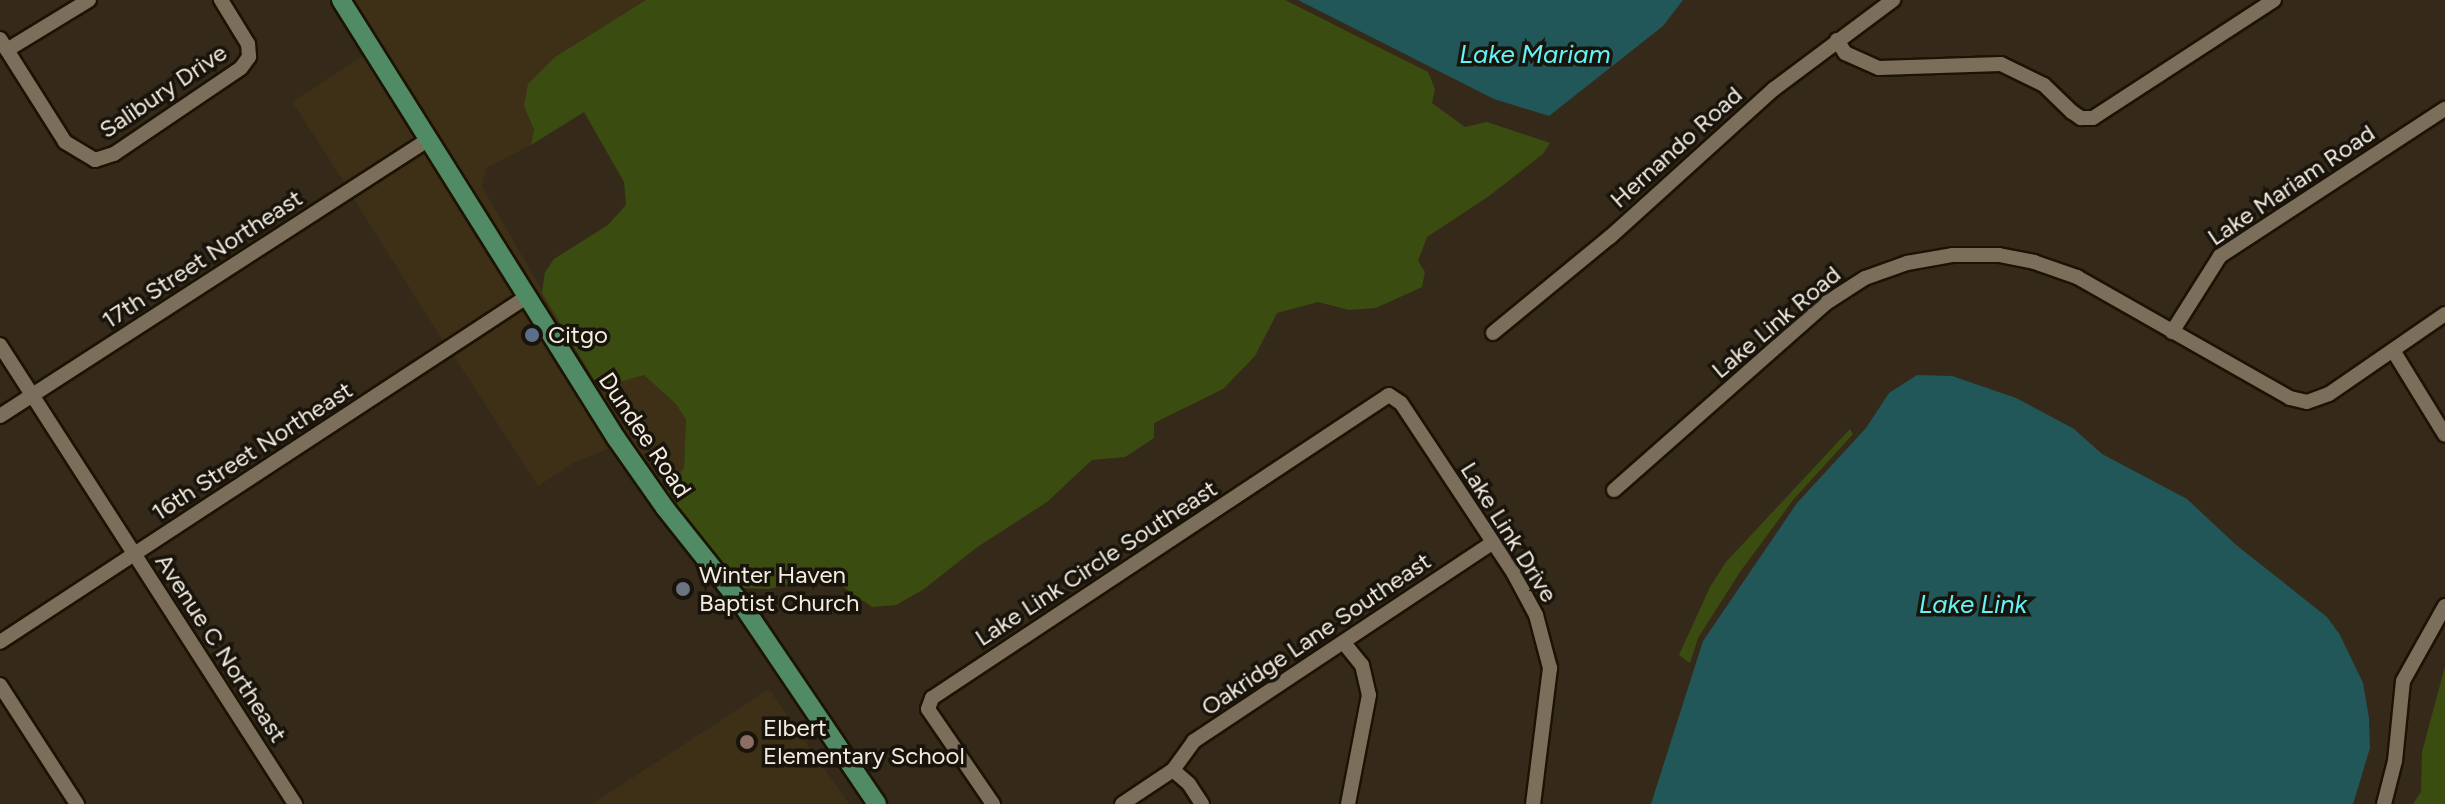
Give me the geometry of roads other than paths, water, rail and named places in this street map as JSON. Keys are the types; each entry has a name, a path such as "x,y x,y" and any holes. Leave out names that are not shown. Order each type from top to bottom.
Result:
{"main road":[{"name":"Dundee Road","path":"341,0 616,438 743,606 877,804"}],"street":[{"path":"4,44 89,0"},
{"name":"Salibury Drive","path":"4,44 65,142 95,160 114,154 241,68 249,57 248,44 221,0"},
{"name":"Hernando Road","path":"1493,333 1610,237 1774,89 1893,0"},
{"path":"1837,40 1845,53 1879,68 2001,64 2044,85 2081,118 2093,118 2274,0"},
{"name":"Lake Mariam Road","path":"2172,332 2220,256 2445,109"},
{"name":"17th Street Northeast","path":"0,416 429,139"},
{"name":"Lake Link Road","path":"1614,490 1826,303 1865,278 1907,263 1953,255 1999,255 2034,262 2077,277 2172,332"},
{"name":"16th Street Northeast","path":"0,642 528,296"},
{"path":"2172,332 2282,394 2307,402 2329,394 2445,314"},
{"name":"Avenue C Northeast","path":"0,345 295,804"},
{"path":"2394,352 2445,435"},
{"name":"Lake Link Drive","path":"1389,395 1401,403 1536,615 1550,668 1533,804"},
{"name":"Lake Link Circle Southeast","path":"993,804 928,709 932,698 1389,395"},
{"name":"Oakridge Lane Southeast","path":"1173,770 1194,741 1492,543"},
{"path":"2384,804 2395,761 2403,681 2445,606"},
{"path":"1344,643 1362,665 1369,695 1348,804"},
{"path":"0,685 77,804"},
{"path":"1122,804 1173,770 1202,804"}],"water":[{"name":"Lake Mariam","path":"1298,0 1683,0 1663,26 1549,116 1494,99"},
{"name":"Lake Link","path":"1917,375 1952,376 2016,398 2074,429 2102,454 2187,499 2235,544 2327,617 2340,635 2363,683 2369,718 2370,748 2353,804 1651,804 1703,641 1797,503 1866,428 1889,393"}],"place":[{"name":"Citgo","path":"532,335"},
{"name":"Winter Haven Baptist Church","path":"683,589"},
{"name":"Elbert Elementary School","path":"747,742"}]}
